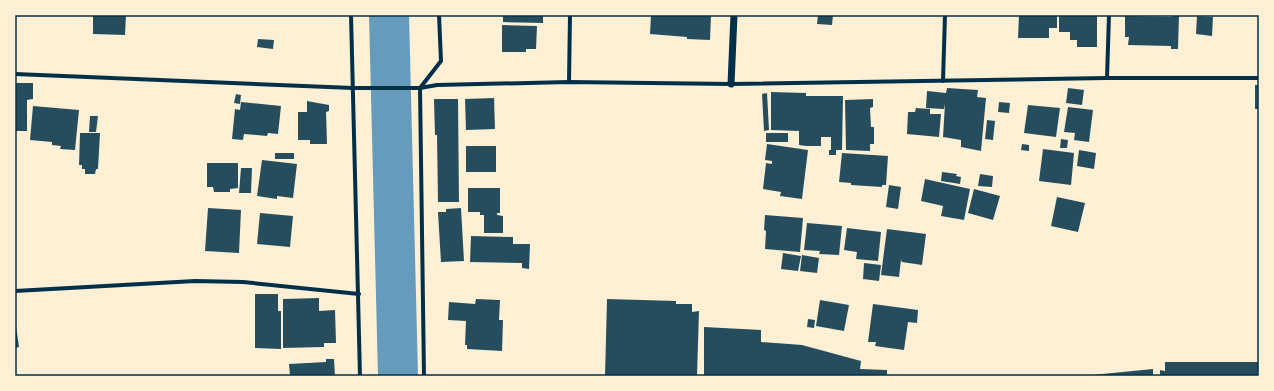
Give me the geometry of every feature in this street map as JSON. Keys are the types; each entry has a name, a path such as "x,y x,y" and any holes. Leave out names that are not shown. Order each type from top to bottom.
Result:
{"street":[{"path":"351,15 360,376"},
{"path":"424,376 420,88 441,61 439,15"},
{"path":"569,82 570,15"},
{"path":"731,84 734,15"},
{"path":"943,81 945,15"},
{"path":"1107,78 1109,15"},
{"path":"15,74 353,88 420,88 437,85 569,82 731,84 1107,78 1259,78"},
{"path":"15,291 195,282 243,282 359,294"}],"building":[{"path":"93,15 126,15 125,35 93,34"},
{"path":"503,15 543,15 543,23 503,22"},
{"path":"651,15 711,15 710,40 687,39 687,37 650,34"},
{"path":"818,15 833,15 832,25 817,24"},
{"path":"1019,15 1057,15 1057,28 1049,28 1049,38 1018,38"},
{"path":"1059,15 1097,15 1097,47 1077,47 1077,40 1070,40 1070,32 1059,32"},
{"path":"1171,15 1179,15 1178,49 1171,49 1171,46 1128,45 1129,37 1125,37 1125,16 1172,17"},
{"path":"1197,16 1213,17 1212,36 1196,34"},
{"path":"502,25 537,26 536,49 526,49 526,52 502,52"},
{"path":"258,39 274,40 273,49 257,47"},
{"path":"15,83 33,83 33,99 27,100 27,131 15,131"},
{"path":"1255,85 1259,85 1259,109 1255,109"},
{"path":"947,88 978,90 977,97 986,98 981,151 961,147 961,140 943,137 945,104 944,109 926,108 927,91 946,93"},
{"path":"1068,88 1084,90 1082,105 1066,103"},
{"path":"771,92 806,93 806,96 843,96 842,150 836,150 836,155 829,155 829,150 831,150 831,137 821,137 821,146 806,146 799,145 799,131 771,130"},
{"path":"767,93 769,130 764,131 762,94"},
{"path":"236,94 241,95 240,104 234,103"},
{"path":"494,98 495,129 466,130 465,99"},
{"path":"434,99 458,99 459,202 438,202 437,135 435,135"},
{"path":"873,99 873,107 870,108 871,127 874,127 874,144 870,144 870,151 846,150 845,100"},
{"path":"307,101 329,105 329,111 326,112 327,144 310,144 310,140 298,140 298,112 307,112"},
{"path":"241,102 281,106 278,134 268,133 267,136 244,134 243,140 232,139 235,109 240,110"},
{"path":"999,102 1010,103 1009,113 998,112"},
{"path":"1028,105 1060,108 1056,137 1024,133"},
{"path":"33,106 79,110 75,150 60,149 61,146 52,145 52,142 30,140"},
{"path":"1068,107 1093,110 1089,142 1074,140 1075,133 1064,132"},
{"path":"916,108 930,109 930,114 941,114 939,137 907,134 908,112 915,112"},
{"path":"90,116 98,116 96,132 89,132"},
{"path":"987,120 995,121 993,140 985,139"},
{"path":"80,133 100,133 98,169 96,169 95,174 85,174 85,169 82,169 82,165 79,165"},
{"path":"766,133 788,133 788,142 766,142"},
{"path":"1061,139 1068,140 1067,148 1060,148"},
{"path":"767,144 808,150 802,199 780,196 781,192 763,189 766,163 772,164 772,161 765,160"},
{"path":"1022,144 1029,145 1029,151 1021,150"},
{"path":"466,146 496,146 496,172 466,172"},
{"path":"1043,149 1074,153 1071,185 1039,181"},
{"path":"1079,150 1096,153 1094,169 1077,166"},
{"path":"275,153 294,153 294,159 275,159"},
{"path":"842,153 888,156 886,185 882,185 882,187 851,185 851,183 839,182"},
{"path":"262,160 297,164 293,198 277,196 277,199 257,196"},
{"path":"207,163 238,163 238,188 230,189 230,192 214,192 213,187 207,187"},
{"path":"241,168 252,168 251,193 239,193"},
{"path":"942,172 957,174 956,176 961,177 960,184 941,181"},
{"path":"980,174 993,176 992,187 978,186"},
{"path":"925,179 970,189 964,220 941,216 943,206 921,201"},
{"path":"889,185 901,187 898,209 886,207"},
{"path":"468,188 500,188 500,213 497,213 497,215 503,216 503,233 484,233 484,215 480,215 480,212 468,212"},
{"path":"974,189 1000,196 993,220 968,213"},
{"path":"1057,197 1085,203 1078,232 1051,226"},
{"path":"208,208 241,210 239,253 205,251"},
{"path":"461,208 464,261 441,262 438,212 446,212 446,209"},
{"path":"260,213 293,216 290,247 257,244"},
{"path":"765,215 803,218 800,252 765,249"},
{"path":"807,223 842,226 839,255 819,254 820,251 804,250"},
{"path":"847,228 881,232 878,261 856,259 857,252 844,250"},
{"path":"887,229 926,234 922,265 902,262 901,260 899,277 881,275"},
{"path":"471,236 513,237 513,244 530,244 529,269 522,268 522,263 470,262"},
{"path":"783,253 801,256 798,271 781,269"},
{"path":"802,255 819,258 817,273 800,271"},
{"path":"864,263 881,265 879,281 863,279"},
{"path":"255,294 278,294 278,311 281,311 281,349 255,348"},
{"path":"319,298 319,311 335,310 336,343 324,343 324,347 283,348 283,299"},
{"path":"476,299 500,300 499,320 503,320 502,351 467,349 467,345 465,345 466,321 448,320 449,302 475,304"},
{"path":"607,299 676,301 676,304 692,304 692,312 699,311 697,376 605,376"},
{"path":"820,300 849,305 844,331 816,326"},
{"path":"873,304 918,310 917,323 908,322 904,350 875,346 876,342 868,342"},
{"path":"15,319 19,347 15,348"},
{"path":"808,319 815,320 814,328 807,327"},
{"path":"704,327 761,330 761,342 802,345 861,361 860,369 887,370 887,376 704,376"},
{"path":"326,359 334,359 335,376 290,376 289,364 326,362"},
{"path":"1165,362 1259,362 1259,376 1160,376 1160,370 1165,371"},
{"path":"1153,369 1153,376 1092,376 1092,375"}],"waterway":[{"path":"389,15 398,376"}]}
